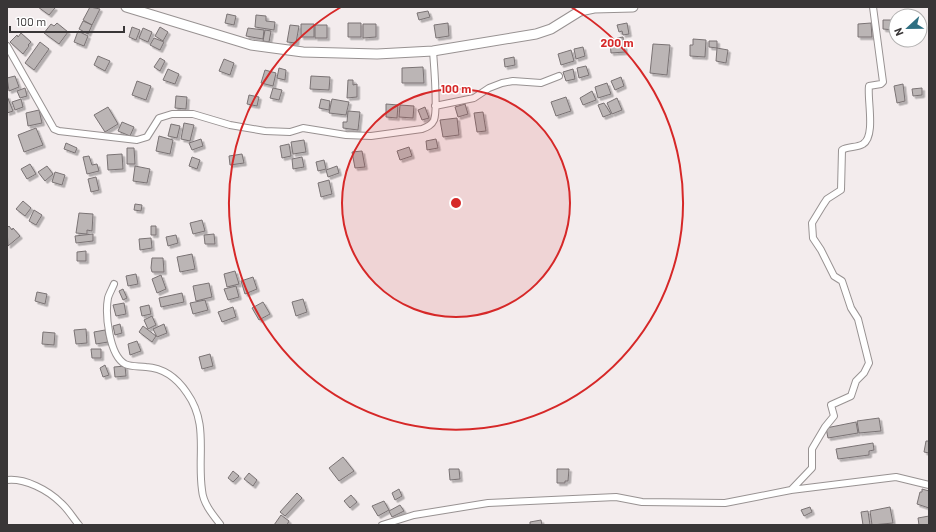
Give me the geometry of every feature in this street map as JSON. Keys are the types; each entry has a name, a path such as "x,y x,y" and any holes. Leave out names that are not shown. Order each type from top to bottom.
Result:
{"street":[{"path":"126,7 251,45 303,52 343,54 433,51 536,34 551,29 580,11 594,8 633,7"},
{"path":"791,490 812,468 812,449 825,427 834,416 831,405 851,396 856,381 866,370 869,363 858,319 851,308 842,282 834,276 813,238 812,223 827,199 841,190 842,150 863,144 866,141 870,130 869,86 881,84 883,82 873,7"},
{"path":"7,46 49,123 59,132 137,140 147,137 159,118 179,114 193,114 230,125 265,132 290,132 303,128 346,134 384,135 422,129 429,126 434,119 436,91 433,51"},
{"path":"434,106 474,98 489,88 502,83 513,81 541,83 559,76"},
{"path":"114,284 108,298 108,327 112,344 119,358 130,366 157,368 163,370 177,381 196,405 200,417 202,490 205,503 220,525"},
{"path":"382,525 414,515 488,503 616,497 642,502 725,503 791,490 896,477 929,485"},
{"path":"7,480 15,480 36,486 50,494 62,503 79,525"}],"building":[{"path":"38,7 53,7 55,8 49,15"},
{"path":"90,7 100,9 92,25 83,20"},
{"path":"428,11 430,17 419,20 417,13"},
{"path":"227,14 236,16 234,25 225,23"},
{"path":"256,15 266,16 266,21 275,22 274,30 255,27"},
{"path":"883,20 888,20 888,29 883,29"},
{"path":"83,21 92,25 88,34 79,29"},
{"path":"57,23 68,32 59,44 44,33 51,24 54,26"},
{"path":"348,23 361,23 361,37 348,37"},
{"path":"448,23 449,36 436,38 434,25"},
{"path":"627,23 629,34 623,35 622,31 619,32 617,25"},
{"path":"871,23 872,37 858,37 858,24"},
{"path":"301,24 314,24 314,37 301,37"},
{"path":"363,24 376,24 376,37 363,38"},
{"path":"290,25 299,26 296,43 287,42"},
{"path":"315,25 327,25 327,38 315,38"},
{"path":"132,27 140,30 136,40 129,37"},
{"path":"160,27 168,32 163,41 155,36"},
{"path":"143,28 152,32 148,42 139,38"},
{"path":"248,28 264,30 263,39 246,36"},
{"path":"265,30 271,31 269,42 263,41"},
{"path":"78,31 88,36 84,46 74,42"},
{"path":"21,33 31,42 23,54 10,42"},
{"path":"623,37 625,52 611,53 610,42 618,41 617,38"},
{"path":"154,38 164,42 160,50 150,45"},
{"path":"693,39 706,40 705,57 690,56 690,45 693,45"},
{"path":"709,41 717,41 717,48 709,47"},
{"path":"40,42 49,49 34,70 25,63"},
{"path":"653,44 670,45 667,75 650,73"},
{"path":"583,47 585,56 576,59 574,49"},
{"path":"717,48 728,50 726,63 716,61"},
{"path":"571,50 574,61 561,65 558,54"},
{"path":"98,56 110,61 105,71 94,65"},
{"path":"514,57 515,65 505,67 504,59"},
{"path":"160,58 165,61 160,71 154,67"},
{"path":"224,59 234,63 230,75 219,71"},
{"path":"586,66 589,75 579,78 577,68"},
{"path":"423,67 424,83 402,83 402,68"},
{"path":"279,68 286,70 285,80 277,78"},
{"path":"168,69 179,74 175,84 163,80"},
{"path":"573,69 575,79 566,81 563,72"},
{"path":"265,70 276,73 273,86 261,83"},
{"path":"15,76 19,87 9,91 7,78"},
{"path":"311,76 330,77 329,90 310,89"},
{"path":"621,77 624,86 615,90 611,81"},
{"path":"348,80 353,80 353,85 357,84 357,97 347,98"},
{"path":"137,81 151,86 146,100 132,95"},
{"path":"607,83 611,94 598,98 595,87"},
{"path":"903,84 905,101 897,103 894,86"},
{"path":"25,88 27,96 20,98 17,91"},
{"path":"273,88 282,90 279,100 270,98"},
{"path":"922,88 922,95 913,96 912,89"},
{"path":"592,91 596,100 583,105 580,98"},
{"path":"249,95 259,97 257,106 247,104"},
{"path":"7,96 13,111 7,113"},
{"path":"176,96 187,97 186,109 175,108"},
{"path":"566,97 571,111 556,116 551,102"},
{"path":"617,98 622,110 612,114 607,103"},
{"path":"21,99 23,107 15,110 12,102"},
{"path":"321,99 330,101 329,110 319,108"},
{"path":"332,99 349,102 346,115 329,113"},
{"path":"604,103 611,114 603,117 598,105"},
{"path":"386,104 398,105 397,118 386,117"},
{"path":"465,104 468,114 458,117 455,107"},
{"path":"400,105 414,106 413,118 399,117"},
{"path":"108,107 118,124 105,132 94,115"},
{"path":"425,107 429,118 422,120 418,110"},
{"path":"39,110 42,123 28,126 26,113"},
{"path":"348,111 360,112 358,130 343,128 343,122 347,122"},
{"path":"483,112 486,131 477,132 474,113"},
{"path":"457,118 459,135 443,137 440,120"},
{"path":"122,122 134,127 130,136 118,131"},
{"path":"184,123 194,125 190,141 181,139"},
{"path":"171,124 180,126 177,138 168,136"},
{"path":"36,128 43,145 24,152 18,135"},
{"path":"159,136 173,140 170,154 156,151"},
{"path":"201,139 203,146 192,150 189,143"},
{"path":"436,139 438,148 427,150 426,141"},
{"path":"304,140 306,152 293,154 291,142"},
{"path":"66,143 77,148 75,153 64,149"},
{"path":"289,144 291,156 282,158 280,146"},
{"path":"409,147 412,156 400,160 397,151"},
{"path":"127,148 134,148 135,164 127,164"},
{"path":"362,151 365,167 355,168 352,152"},
{"path":"122,154 123,169 108,170 107,155"},
{"path":"242,154 244,163 230,165 229,156"},
{"path":"89,156 92,165 97,164 99,171 87,174 83,157"},
{"path":"192,157 200,160 197,169 189,166"},
{"path":"302,157 304,167 293,169 292,159"},
{"path":"324,160 326,169 318,171 316,162"},
{"path":"30,164 36,174 27,179 21,169"},
{"path":"47,166 53,174 45,181 38,172"},
{"path":"135,166 150,169 147,183 133,181"},
{"path":"337,166 339,173 328,177 326,170"},
{"path":"55,172 65,175 62,185 52,182"},
{"path":"96,177 99,190 91,192 88,179"},
{"path":"329,180 332,194 321,197 318,183"},
{"path":"23,201 31,208 25,216 16,209"},
{"path":"135,204 142,205 141,211 134,210"},
{"path":"34,210 42,215 36,225 29,221"},
{"path":"79,213 93,214 92,231 87,230 87,234 76,233"},
{"path":"202,220 205,231 193,234 190,223"},
{"path":"9,226 12,230 13,228 20,236 8,246 7,228"},
{"path":"151,226 156,226 156,235 151,235"},
{"path":"93,234 93,241 76,243 75,236"},
{"path":"214,234 215,244 205,244 204,235"},
{"path":"176,235 178,243 168,246 166,237"},
{"path":"151,238 152,248 140,250 139,239"},
{"path":"86,251 86,261 77,261 77,252"},
{"path":"192,254 195,269 180,272 177,257"},
{"path":"152,258 163,258 164,272 152,272"},
{"path":"235,271 239,284 227,287 224,274"},
{"path":"136,274 138,284 128,286 126,276"},
{"path":"161,275 166,289 157,293 152,279"},
{"path":"253,277 257,289 245,294 241,281"},
{"path":"209,283 212,297 196,301 193,286"},
{"path":"236,286 239,297 228,300 224,289"},
{"path":"123,289 127,298 123,300 119,291"},
{"path":"37,292 47,294 45,304 35,301"},
{"path":"182,293 184,302 161,307 159,298"},
{"path":"303,299 307,312 296,316 292,302"},
{"path":"205,300 208,310 193,314 190,303"},
{"path":"263,302 270,314 259,320 252,308"},
{"path":"124,303 126,314 116,316 113,305"},
{"path":"149,305 151,314 142,316 140,307"},
{"path":"233,307 236,317 222,322 218,312"},
{"path":"152,316 156,325 148,329 144,320"},
{"path":"120,324 122,333 115,335 113,326"},
{"path":"164,324 167,333 157,337 153,329"},
{"path":"143,326 156,336 152,342 139,332"},
{"path":"86,329 87,343 76,344 74,330"},
{"path":"105,330 108,342 96,344 94,332"},
{"path":"43,332 55,333 54,345 42,344"},
{"path":"137,341 141,351 130,355 128,344"},
{"path":"91,349 101,349 101,358 92,358"},
{"path":"210,354 213,366 202,369 199,357"},
{"path":"105,365 109,375 103,377 100,368"},
{"path":"125,366 126,376 115,377 114,367"},
{"path":"879,418 881,431 859,433 857,421"},
{"path":"856,422 858,433 828,438 826,428"},
{"path":"926,441 929,441 929,453 924,452"},
{"path":"873,443 874,450 869,451 869,455 838,459 836,449"},
{"path":"343,457 354,471 339,481 329,468"},
{"path":"449,469 459,469 460,479 450,480"},
{"path":"557,469 569,469 568,481 565,481 565,483 557,483"},
{"path":"233,471 239,476 233,482 228,478"},
{"path":"249,473 257,480 253,486 244,479"},
{"path":"399,489 402,496 395,500 392,493"},
{"path":"922,489 929,491 929,508 917,504"},
{"path":"297,493 302,498 285,516 280,512"},
{"path":"351,495 357,502 350,508 344,501"},
{"path":"384,501 389,510 378,516 372,506"},
{"path":"400,505 404,511 392,517 389,511"},
{"path":"810,507 812,512 804,516 801,510"},
{"path":"890,507 893,523 872,525 870,511"},
{"path":"868,511 870,525 863,525 861,512"},
{"path":"281,515 289,521 287,525 274,525"},
{"path":"929,516 929,525 919,525 918,518"},
{"path":"541,520 542,525 530,525 530,522"}]}
